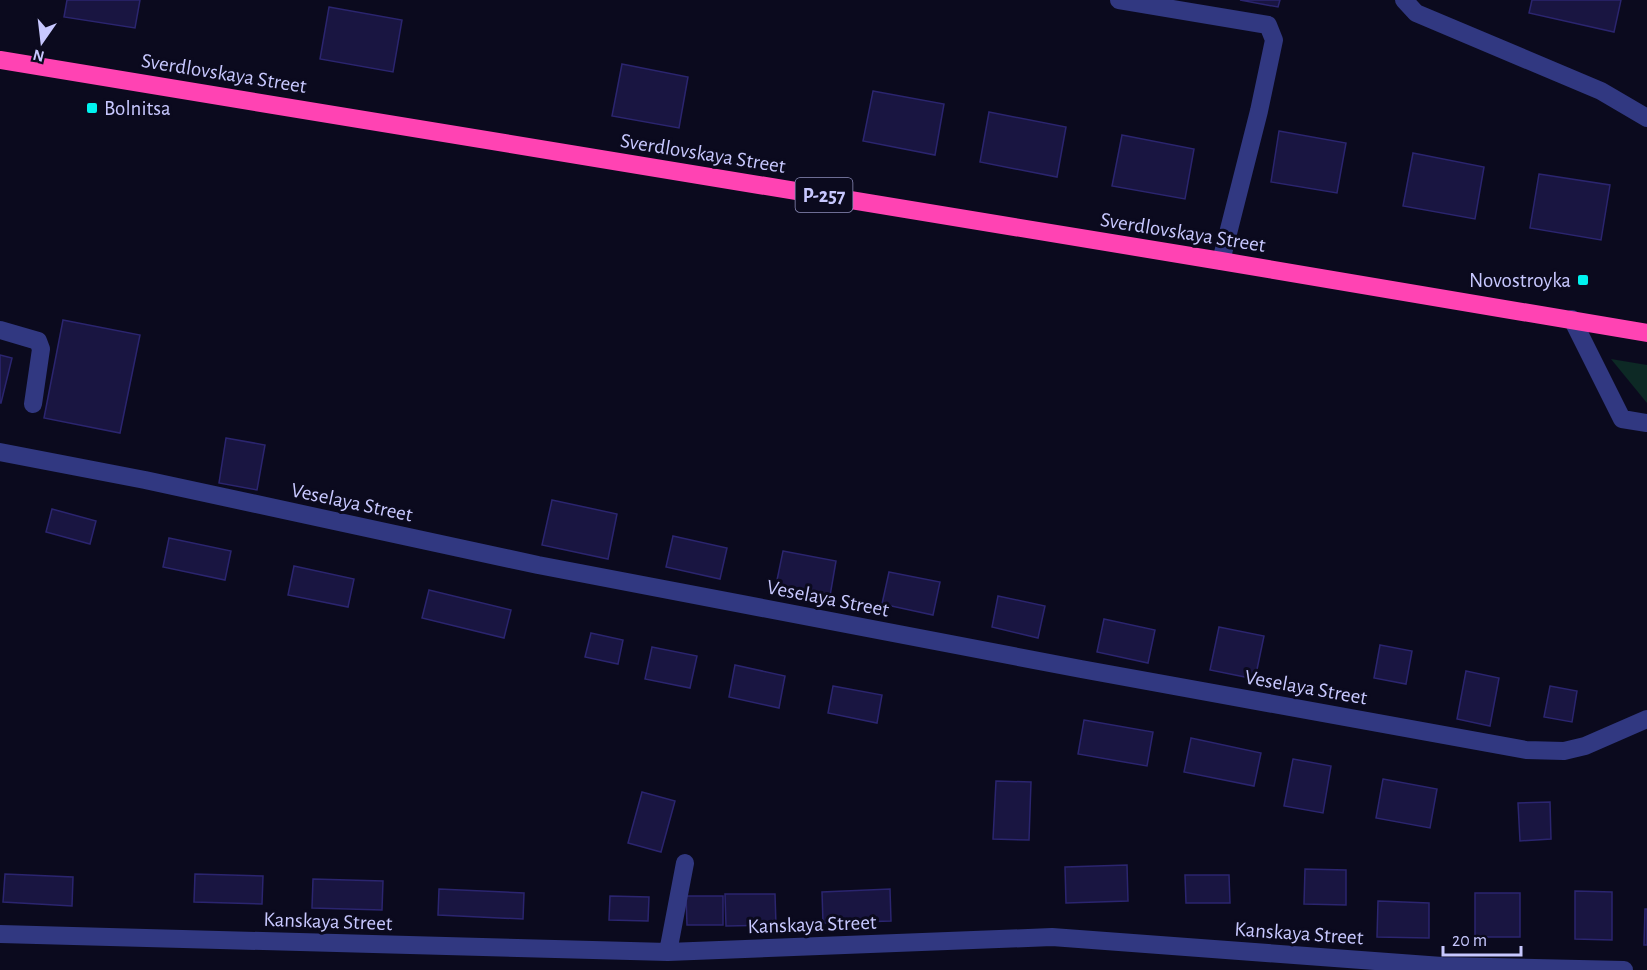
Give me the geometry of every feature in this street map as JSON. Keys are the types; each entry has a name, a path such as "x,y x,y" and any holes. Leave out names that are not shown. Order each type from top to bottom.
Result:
{"highway":[{"name":"Sverdlovskaya Street","path":"0,60 1647,333"}],"street":[{"path":"1119,0 1268,25 1274,40 1259,111 1221,261"},
{"path":"1404,0 1416,13 1601,91 1647,118"},
{"path":"1572,320 1622,419 1647,423"},
{"path":"0,330 38,341 41,349 33,404"},
{"name":"Veselaya Street","path":"0,452 156,482 538,565 1081,669 1526,750 1564,751 1585,746 1647,719"},
{"path":"668,952 686,863"},
{"name":"Kanskaya Street","path":"0,934 668,952 1052,937 1442,966 1624,970"}],"green space":[{"path":"1611,359 1647,365 1647,403"}],"building":[{"path":"67,0 140,0 135,28 64,17"},
{"path":"1240,0 1280,0 1278,7"},
{"path":"1532,0 1621,0 1614,32 1529,13"},
{"path":"329,7 402,20 393,72 320,59"},
{"path":"622,64 688,77 679,128 612,116"},
{"path":"873,91 944,104 935,155 863,141"},
{"path":"989,112 1066,127 1057,177 980,162"},
{"path":"1279,131 1346,143 1337,193 1271,182"},
{"path":"1122,135 1194,149 1185,199 1112,186"},
{"path":"1413,153 1484,167 1475,219 1403,206"},
{"path":"1539,174 1610,185 1601,240 1530,228"},
{"path":"63,320 140,335 120,433 44,418"},
{"path":"0,355 12,358 1,403 0,403"},
{"path":"226,438 265,445 257,490 219,483"},
{"path":"552,500 617,514 608,559 542,545"},
{"path":"52,509 96,521 90,544 46,532"},
{"path":"673,536 727,548 720,579 666,567"},
{"path":"169,538 231,551 225,580 163,567"},
{"path":"783,551 836,561 830,596 776,585"},
{"path":"294,566 354,579 348,607 288,595"},
{"path":"889,572 940,582 933,615 882,604"},
{"path":"429,590 511,610 504,638 422,618"},
{"path":"998,596 1045,606 1038,638 992,627"},
{"path":"1104,619 1155,630 1148,663 1097,652"},
{"path":"1219,627 1264,636 1255,679 1210,670"},
{"path":"591,633 623,640 618,664 585,657"},
{"path":"1380,645 1412,651 1406,684 1374,678"},
{"path":"652,647 697,656 690,688 645,679"},
{"path":"735,665 785,676 779,708 729,697"},
{"path":"1466,671 1499,678 1490,726 1457,719"},
{"path":"833,686 882,695 877,723 828,713"},
{"path":"1550,686 1577,691 1572,722 1544,717"},
{"path":"1084,720 1153,732 1147,766 1078,754"},
{"path":"1191,738 1261,753 1254,786 1184,772"},
{"path":"1293,759 1331,766 1323,813 1284,806"},
{"path":"1383,779 1437,789 1430,828 1376,818"},
{"path":"996,781 1031,782 1029,840 993,839"},
{"path":"642,792 675,801 661,852 628,843"},
{"path":"1550,802 1551,839 1520,841 1518,803"},
{"path":"1127,865 1128,901 1066,903 1065,867"},
{"path":"1305,869 1346,870 1346,905 1304,904"},
{"path":"5,874 73,877 72,906 3,902"},
{"path":"195,874 263,876 262,904 194,902"},
{"path":"1185,875 1229,875 1230,903 1186,903"},
{"path":"313,879 383,881 382,910 312,908"},
{"path":"439,889 524,893 523,919 438,915"},
{"path":"890,889 891,921 823,923 822,892"},
{"path":"1575,891 1612,892 1612,940 1575,939"},
{"path":"1475,893 1520,893 1520,937 1475,937"},
{"path":"725,894 775,894 776,925 726,926"},
{"path":"610,896 649,897 648,921 609,920"},
{"path":"686,896 723,896 723,925 687,925"},
{"path":"1378,901 1429,903 1429,938 1377,937"},
{"path":"1645,909 1647,909 1647,945 1644,945"}],"place":[{"name":"Bolnitsa","path":"92,108"},
{"name":"Novostroyka","path":"1583,280"}]}
